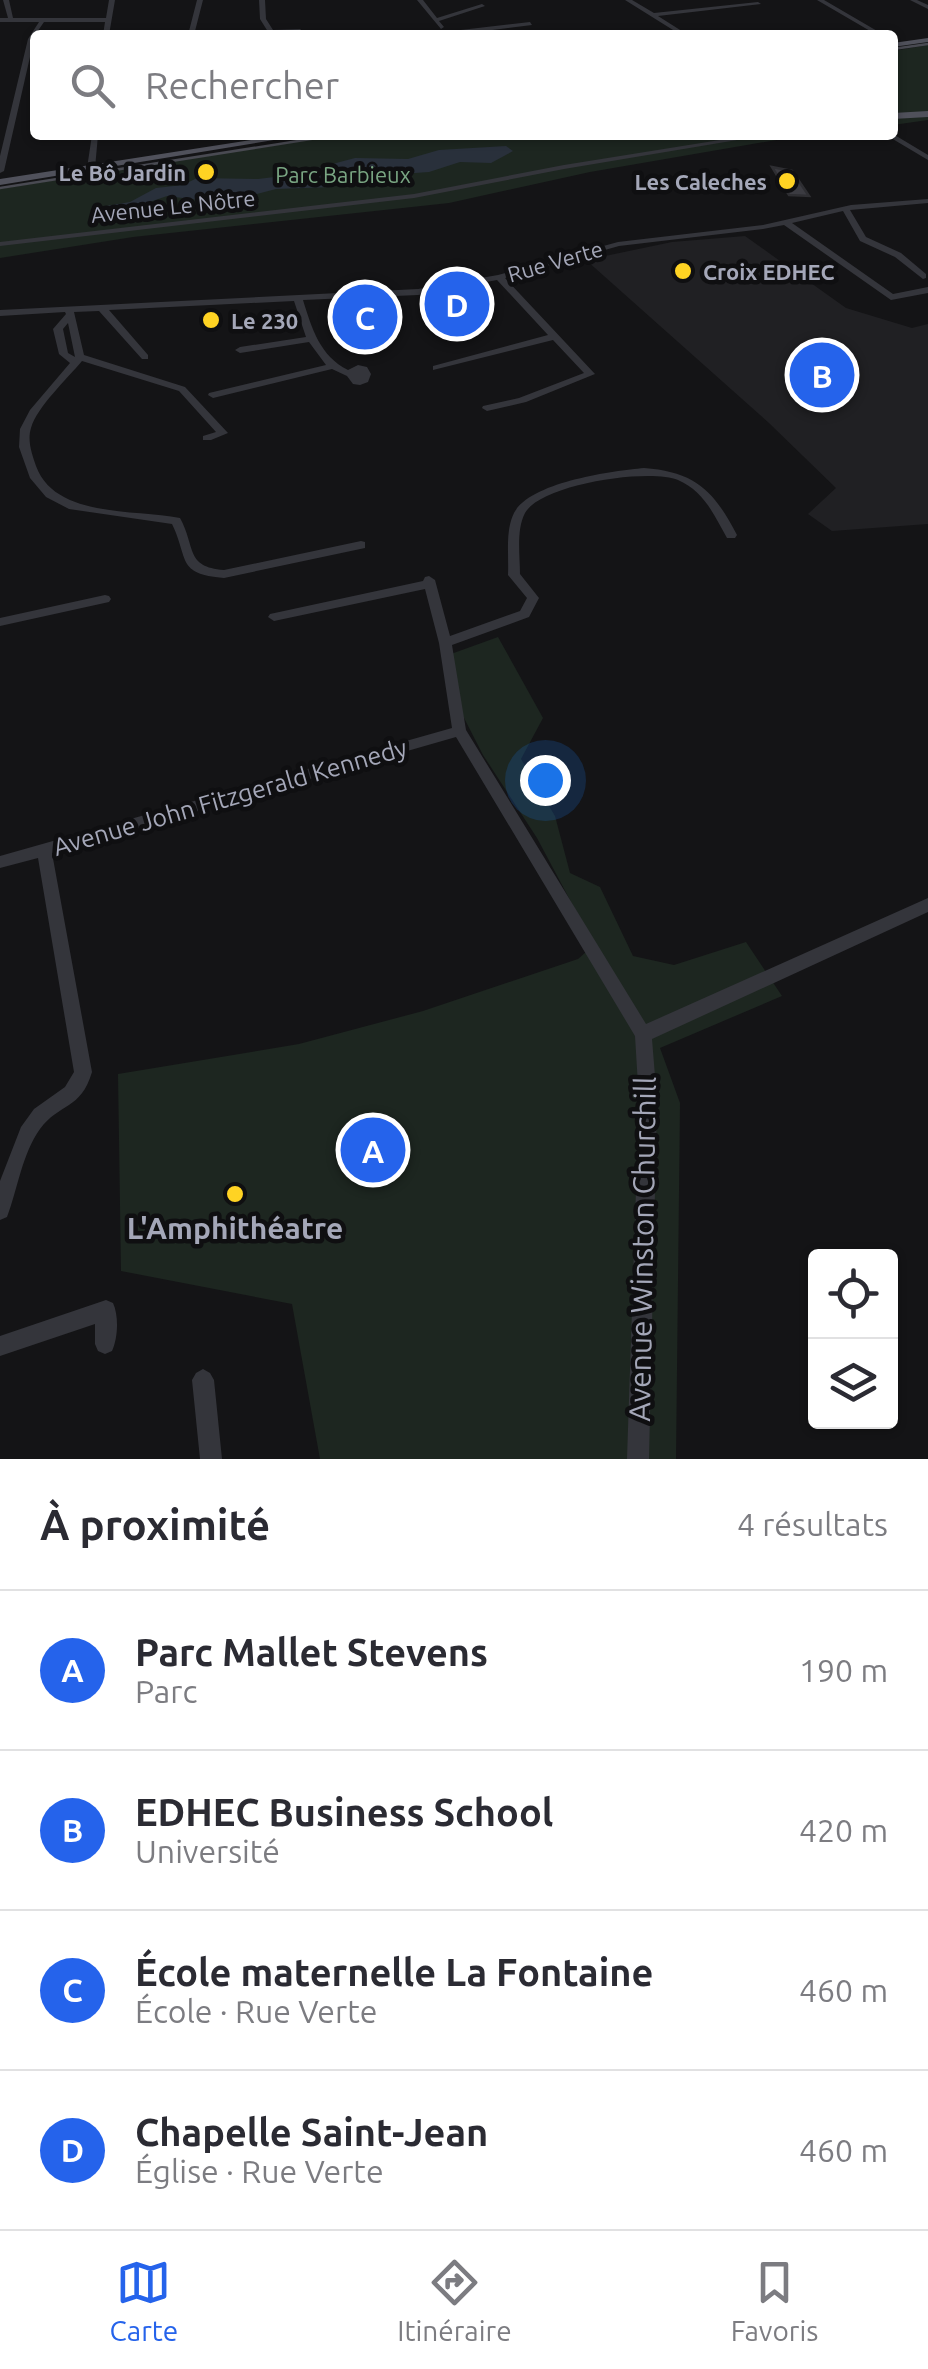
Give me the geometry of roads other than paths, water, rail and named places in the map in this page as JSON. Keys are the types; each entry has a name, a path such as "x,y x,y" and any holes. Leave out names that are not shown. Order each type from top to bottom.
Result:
{"main road":[{"path":"898,44 928,40"},
{"path":"898,116 927,114"},
{"path":"0,182 268,140"}],"street":[{"path":"6,0 11,21"},
{"path":"108,30 112,0"},
{"path":"192,30 200,0"},
{"path":"262,0 262,17 270,30"},
{"path":"420,0 444,30"},
{"path":"628,0 677,30"},
{"path":"820,0 872,30"},
{"path":"916,1 928,4"},
{"path":"654,15 755,2"},
{"path":"435,20 482,6"},
{"path":"0,20 109,20"},
{"path":"37,30 42,21"},
{"path":"481,30 530,24"},
{"path":"0,171 30,58"},
{"path":"91,167 94,140"},
{"name":"Avenue Le Nôtre","path":"0,244 414,196 564,166 732,140"},
{"path":"897,140 928,158"},
{"name":"Rue Verte","path":"0,313 390,295 499,277 610,246 786,222 846,208 928,200"},
{"path":"846,208 860,236 898,255 924,276"},
{"path":"786,222 891,296 928,290"},
{"path":"487,408 522,400 590,374 499,277"},
{"path":"298,299 311,338 332,366 349,374"},
{"path":"101,307 144,356"},
{"path":"70,311 77,359 34,412 24,446 35,478 50,495 73,508 176,521 189,562 202,574 224,574 361,545"},
{"path":"436,368 552,337"},
{"path":"240,350 311,338"},
{"path":"77,359 182,389 223,433 207,438"},
{"path":"214,394 332,366"},
{"path":"445,643 525,614 533,598 514,575 518,515 538,495 628,469 650,468 669,472 708,493 731,535"},
{"path":"274,617 428,582 445,643 459,731"},
{"path":"0,622 105,599"},
{"name":"Avenue John Fitzgerald Kennedy","path":"0,862 459,731"},
{"name":"Avenue Winston Churchill","path":"459,731 642,1034 648,1100 638,1459"},
{"path":"0,1210 31,1127 41,1114 72,1095 83,1072 44,850"},
{"path":"642,1034 928,905"},
{"path":"0,1346 106,1310 105,1344"},
{"path":"204,1380 211,1459"}],"tram line":[{"path":"898,48 928,44"},
{"path":"0,188 304,140"}],"place":[{"name":"Le Bô Jardin","path":"206,172"},
{"name":"Les Caleches","path":"787,181"},
{"name":"Croix EDHEC","path":"683,271"},
{"name":"Chapelle Saint-Jean","path":"457,304"},
{"name":"École maternelle La Fontaine","path":"365,317"},
{"name":"Le 230","path":"211,320"},
{"name":"EDHEC Business School","path":"822,375"},
{"name":"Parc Mallet Stevens","path":"373,1150"},
{"name":"L'Amphithéatre","path":"235,1194"}],"park label":[{"name":"Parc Barbieux","path":"343,174"}]}
